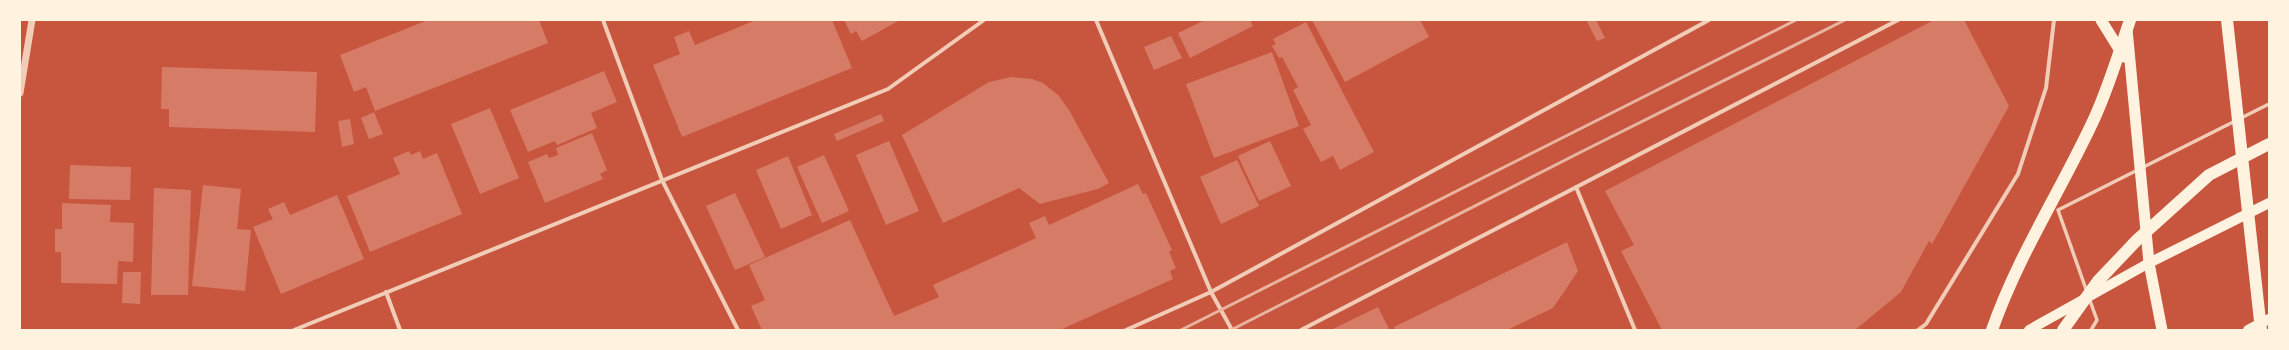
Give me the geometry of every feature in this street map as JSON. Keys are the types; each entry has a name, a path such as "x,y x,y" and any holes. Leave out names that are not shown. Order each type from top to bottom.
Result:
{"highway":[{"path":"2101,20 2131,68"},
{"path":"2126,20 2149,263 2162,330"},
{"path":"1992,330 2001,305 2029,244 2094,118 2107,88 2130,20"},
{"path":"2227,20 2261,330"},
{"path":"2063,330 2098,281 2136,240 2209,175 2269,144"}],"main road":[{"path":"2029,330 2149,263 2269,203"},
{"path":"2248,330 2269,319"}],"street":[{"path":"20,93 32,20"},
{"path":"603,20 662,180 738,330"},
{"path":"294,330 888,89 984,20"},
{"path":"1096,20 1211,292 1232,330"},
{"path":"1126,330 1211,292 1708,20"},
{"path":"1302,330 1898,20"},
{"path":"1918,330 1926,324 2018,174 2046,88 2054,20"},
{"path":"2092,330 2097,320 2058,210 2269,104"},
{"path":"1576,187 1635,330"},
{"path":"386,292 400,330"}],"building":[{"path":"428,20 539,20 548,43 375,111 366,87 354,92 340,55"},
{"path":"756,20 832,20 852,68 682,137 653,65 680,54 674,37 689,31 695,45"},
{"path":"844,20 900,20 862,41 856,31 851,34"},
{"path":"1205,20 1250,20 1253,26 1190,58 1178,33"},
{"path":"1312,20 1420,20 1429,37 1345,82"},
{"path":"1586,20 1596,20 1605,38 1597,41"},
{"path":"1934,20 1964,20 2009,106 1932,244 1929,241 1901,292 1855,330 1662,330 1621,251 1634,245 1605,191"},
{"path":"1306,22 1374,152 1340,170 1333,156 1321,162 1303,129 1311,125 1293,90 1298,87 1282,57 1279,58 1272,46 1276,44 1273,39"},
{"path":"1171,36 1182,58 1154,70 1144,47"},
{"path":"1272,52 1299,126 1214,158 1186,84"},
{"path":"162,67 317,72 315,132 169,127 169,109 161,109"},
{"path":"604,71 617,102 591,113 597,128 557,145 555,141 528,152 510,110"},
{"path":"1011,77 1032,79 1043,83 1058,95 1069,110 1109,183 1098,189 1040,204 1019,188 943,223 902,135 989,82"},
{"path":"490,108 519,178 480,194 451,124"},
{"path":"374,112 383,134 369,139 361,118"},
{"path":"881,114 884,121 837,141 834,134"},
{"path":"350,119 354,144 342,147 338,121"},
{"path":"592,133 607,170 600,174 603,179 545,203 528,162 547,154 549,158 558,155 556,148"},
{"path":"889,141 919,211 886,225 856,155"},
{"path":"1270,141 1291,186 1259,201 1238,156"},
{"path":"409,151 411,155 420,151 423,159 437,153 462,214 370,252 347,196 400,174 393,158"},
{"path":"824,155 849,211 822,223 797,167"},
{"path":"788,156 812,215 781,229 756,170"},
{"path":"1237,160 1259,206 1221,224 1200,177"},
{"path":"70,165 131,167 130,200 69,199"},
{"path":"1138,184 1143,194 1146,193 1172,250 1169,252 1176,268 1170,271 1173,279 1060,330 762,330 751,306 765,300 749,265 850,220 894,316 939,297 933,285 1036,238 1029,223 1045,216 1049,225"},
{"path":"203,185 241,189 237,229 251,230 245,291 192,286"},
{"path":"154,188 191,190 188,295 151,295"},
{"path":"735,193 765,257 735,270 706,206"},
{"path":"337,195 364,259 281,294 253,227 273,219 268,209 284,202 290,215"},
{"path":"62,203 111,205 110,222 134,223 133,262 118,261 117,284 61,283 61,252 55,252 55,229 62,229"},
{"path":"1567,242 1578,271 1553,308 1507,330 1395,330 1394,327"},
{"path":"123,272 141,272 140,304 122,303"},
{"path":"1378,307 1389,329 1333,329"}],"railway":[{"path":"1181,330 1796,20"},
{"path":"1231,330 1845,20"}]}
